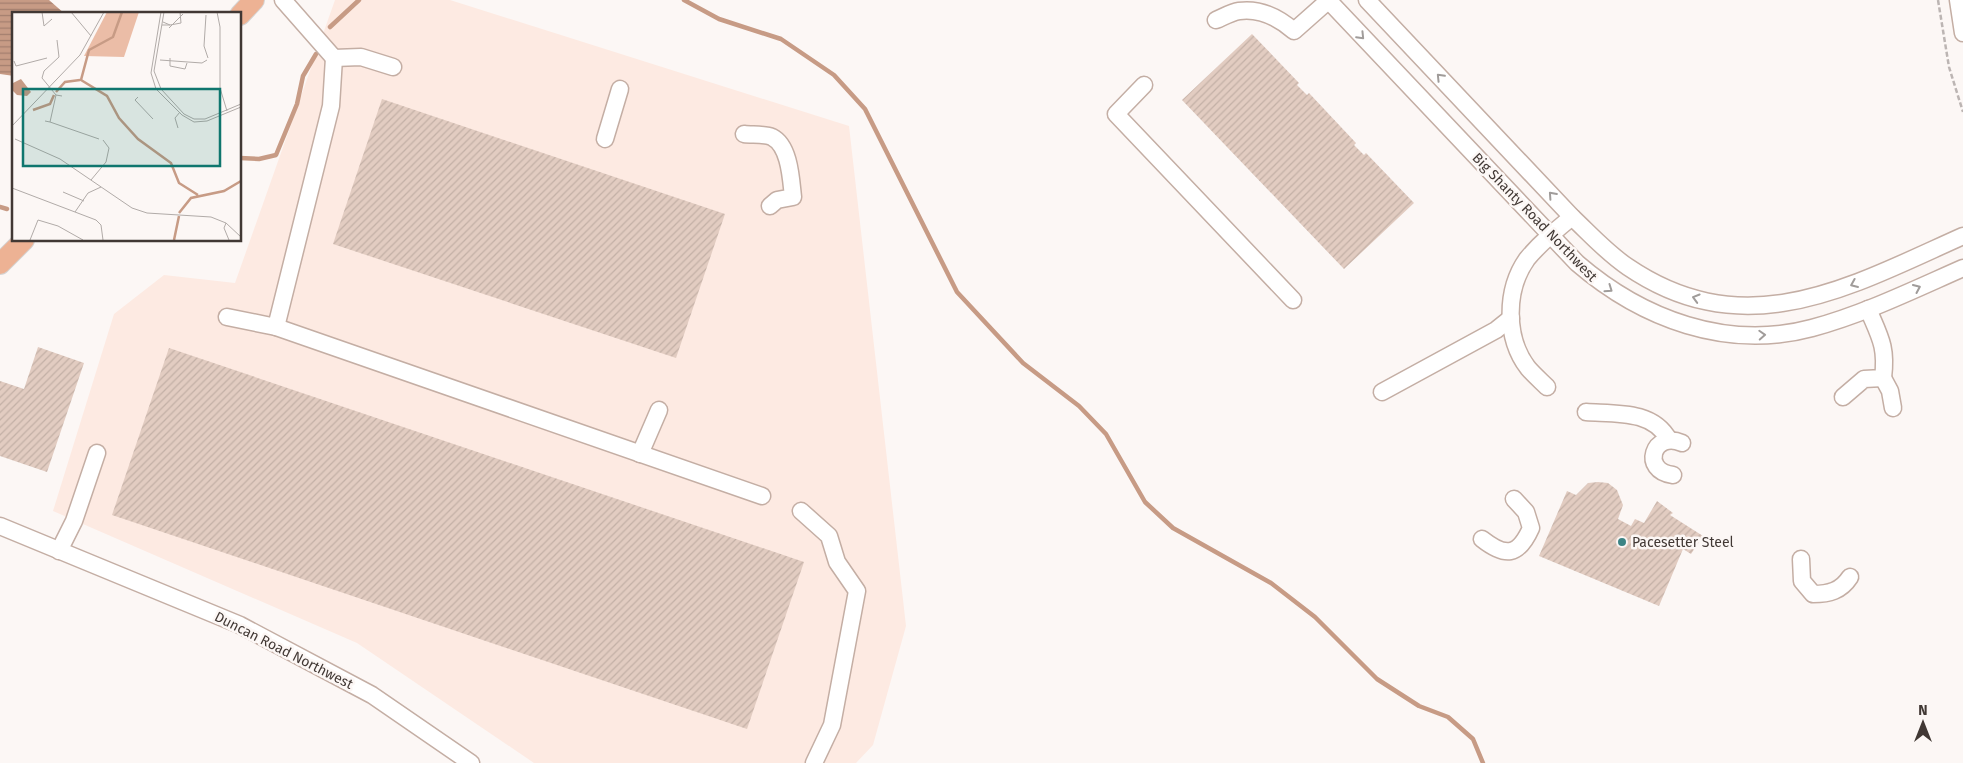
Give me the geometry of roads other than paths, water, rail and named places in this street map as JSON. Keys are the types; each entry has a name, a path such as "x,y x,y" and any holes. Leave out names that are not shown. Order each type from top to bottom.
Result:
{"main road":[{"path":"241,14 254,0"},
{"path":"0,264 23,241"}],"street":[{"path":"276,327 331,106 334,58 283,0"},
{"path":"1216,20 1239,11 1262,13 1278,18 1294,31 1328,0"},
{"name":"Big Shanty Road Northwest","path":"1328,0 1577,263 1619,296 1641,308 1697,329 1724,334 1755,336 1785,334 1810,329 1868,309 1963,268"},
{"name":"Big Shanty Road Northwest","path":"1367,0 1572,217 1613,256 1652,281 1696,298 1734,306 1786,304 1813,298 1846,287 1963,236"},
{"path":"1958,0 1963,33"},
{"path":"334,58 361,57 393,67"},
{"path":"1144,85 1116,114 1293,300"},
{"path":"605,139 620,89"},
{"path":"744,134 772,137 781,147 787,162 792,197 777,200 770,206"},
{"path":"1547,387 1528,367 1515,341 1511,318 1512,292 1520,271 1534,251 1550,234 1572,217"},
{"path":"1868,309 1884,347 1883,378 1890,391 1893,408"},
{"path":"226,317 276,327 762,496"},
{"path":"1382,392 1496,330 1511,318"},
{"path":"1843,397 1864,379 1883,378"},
{"path":"640,454 658,410"},
{"path":"1586,412 1644,417 1664,431 1675,442 1661,442 1656,448 1654,464 1665,474 1673,475"},
{"path":"59,551 74,521 97,453"},
{"path":"1482,539 1497,550 1511,551 1524,544 1531,528 1526,512 1514,498"},
{"path":"801,511 829,536 837,562 857,591 832,725 814,763"},
{"name":"Duncan Road Northwest","path":"0,526 240,625 372,695 471,763"},
{"path":"1801,559 1802,581 1813,594 1828,594 1845,586 1850,577"}],"waterway":[{"path":"330,27 359,0"},
{"path":"684,0 719,19 781,39 834,75 865,109 957,292 1023,363 1079,406 1106,434 1145,502 1173,528 1271,583 1315,617 1377,679 1419,706 1448,717 1473,739 1483,763"},
{"path":"241,158 259,159 276,155 297,104 303,76 316,54"},
{"path":"0,207 7,209"}],"place":[{"name":"Pacesetter Steel","path":"1622,542"}]}
